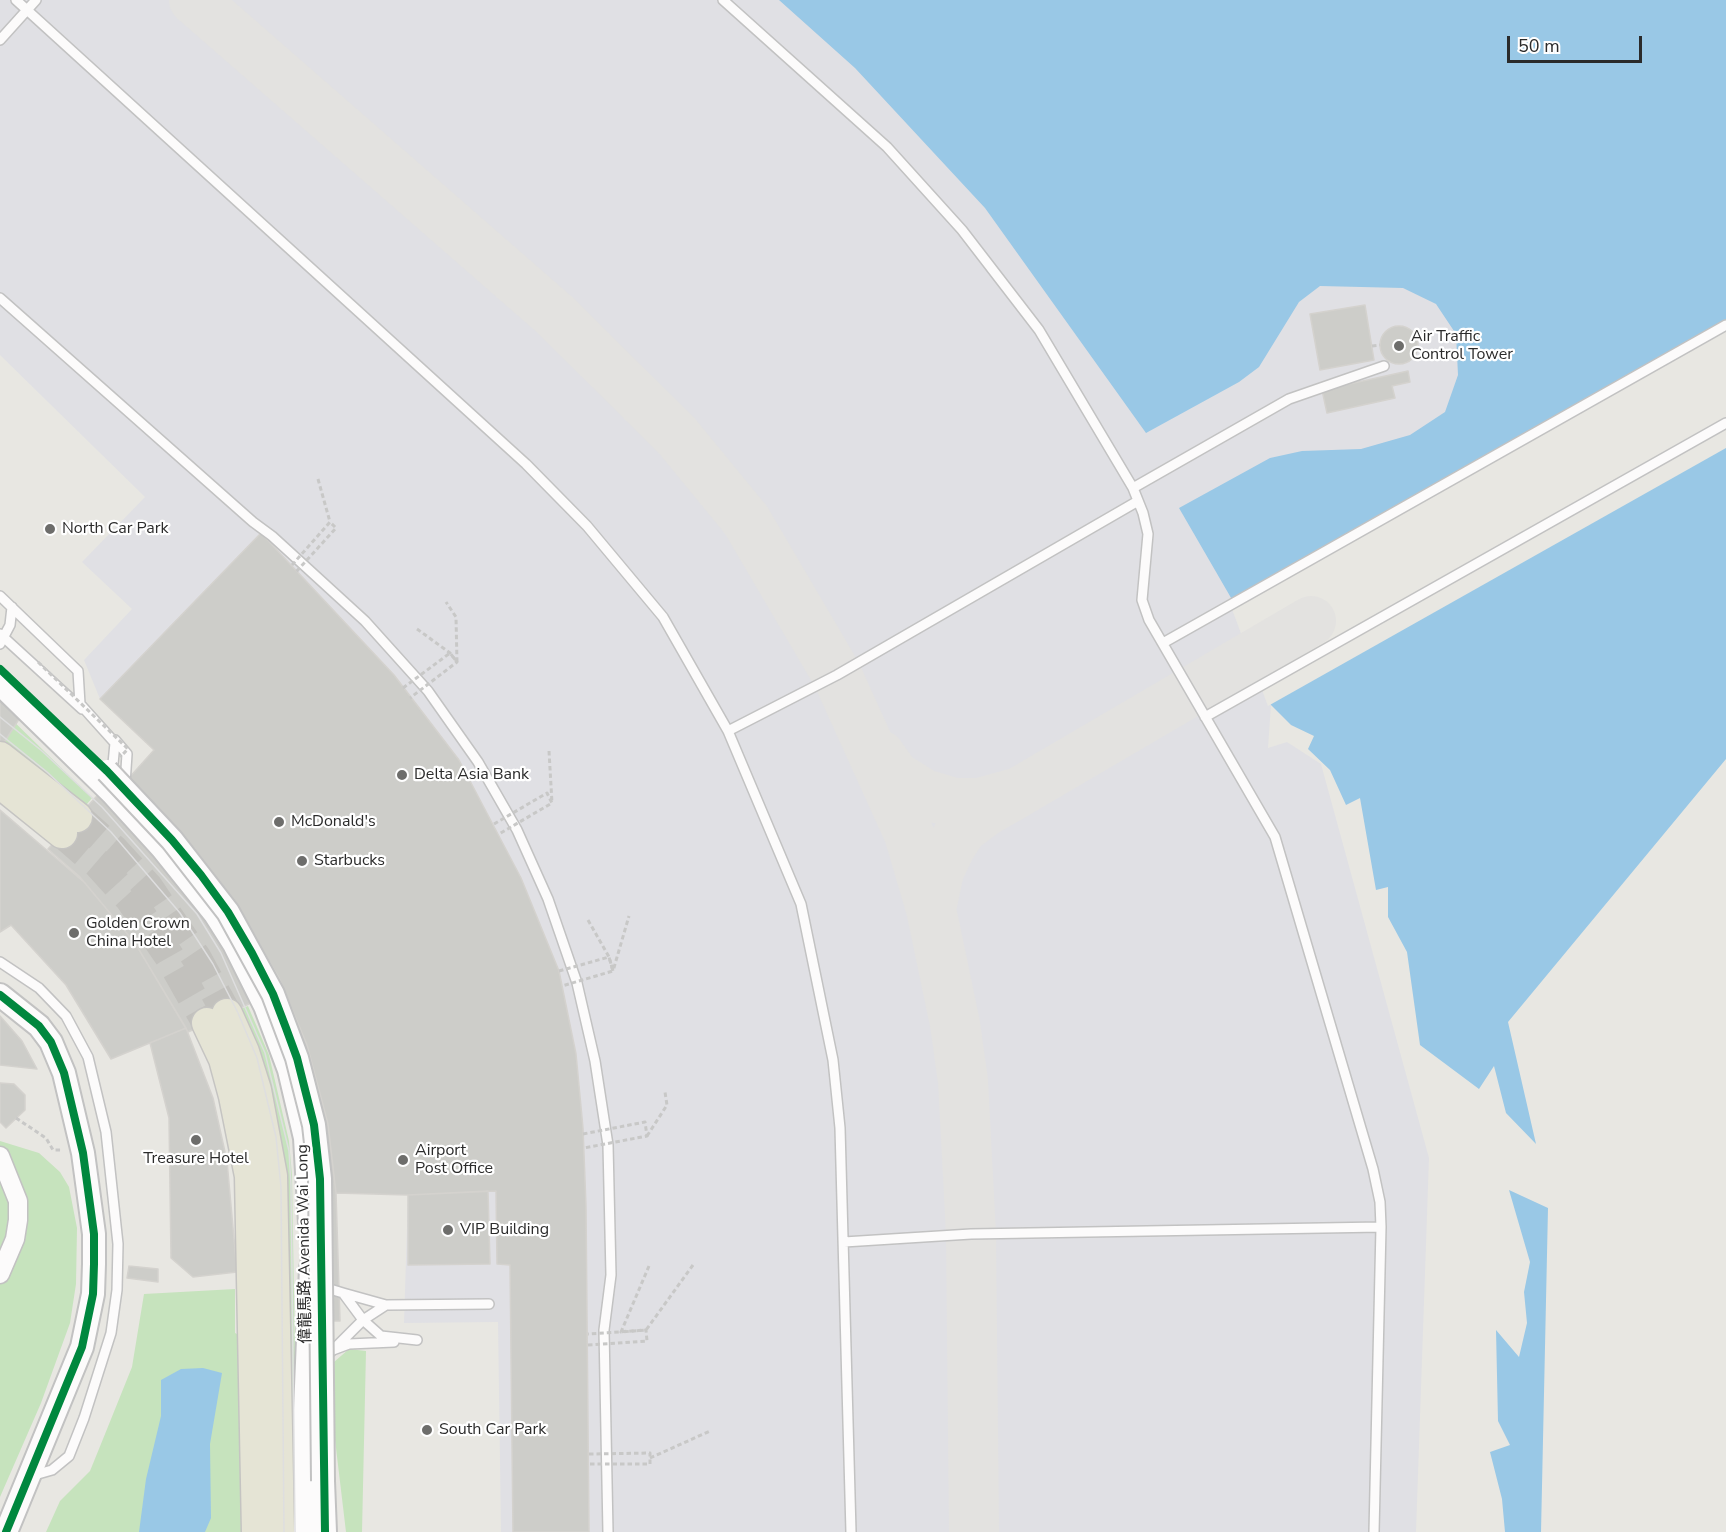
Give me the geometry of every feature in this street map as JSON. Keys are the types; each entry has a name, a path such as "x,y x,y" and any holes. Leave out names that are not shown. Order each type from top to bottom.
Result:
{"main road":[{"path":"0,757 70,825 0,783"},
{"name":"偉龍馬路 Avenida Wai Long","path":"257,1532 250,1176 217,1019 244,1052 256,1090 272,1176 279,1532"}],"street":[{"name":"偉龍馬路 Avenida Wai Long","path":"0,669 107,771 172,840 228,912 273,994 297,1058 318,1149 325,1532"},
{"name":"偉龍馬路 Avenida Wai Long","path":"0,684 128,810 215,914 234,944 265,1006 289,1070 305,1138 311,1278 305,1532"},
{"path":"0,995 26,1014 51,1042 64,1073 82,1147 94,1234 93,1294 82,1347 6,1532"},
{"path":"0,1156 18,1201 15,1239 0,1274"}],"lane":[{"path":"16,0 526,464 587,526 663,617 728,731 801,904 833,1060 840,1128 851,1532"},
{"path":"0,40 36,0"},
{"path":"723,0 887,147 962,230 1040,330 1133,488 1148,534 1142,600 1149,620 1275,837 1373,1168 1380,1202 1381,1227 1374,1532"},
{"path":"0,298 253,522 272,536 365,621 428,691 478,762 517,830 548,899 577,983 595,1061 608,1145 611,1275 604,1330 608,1532"},
{"path":"1163,643 1726,325"},
{"path":"1133,488 1289,399 1384,366"},
{"path":"1206,717 1726,423"},
{"path":"728,731 837,675 1138,501"},
{"path":"0,596 78,671 81,677 79,698 85,711"},
{"path":"12,607 13,617 1,639 85,711 127,754 124,795 128,810"},
{"path":"112,793 115,748 113,738"},
{"path":"0,962 39,988 66,1016 88,1057 106,1132 118,1244 117,1290 111,1333 84,1418 69,1456 52,1470 30,1476"},
{"path":"844,1242 971,1234 1381,1227"},
{"path":"311,1278 317,1285 386,1305 489,1304"},
{"path":"333,1350 350,1344 417,1340 381,1336 363,1320 343,1293"},
{"path":"307,1382 323,1358 363,1320 386,1305"},
{"path":"323,1481 332,1532"}],"path":[{"path":"1372,346 1380,345"},
{"path":"296,572 336,528 330,522 318,479"},
{"path":"291,565 330,522"},
{"path":"446,602 456,617 457,662"},
{"path":"417,629 450,653 457,662"},
{"path":"403,688 450,653"},
{"path":"38,662 128,749 119,758"},
{"path":"410,698 457,662"},
{"path":"549,751 552,803"},
{"path":"494,824 547,793 552,803"},
{"path":"499,834 552,803"},
{"path":"613,970 629,916"},
{"path":"588,920 609,957 613,970"},
{"path":"559,971 609,957"},
{"path":"562,986 613,970"},
{"path":"584,1148 648,1136 667,1105 665,1092"},
{"path":"16,1118 46,1138 53,1150 82,1147"},
{"path":"583,1134 645,1122 648,1136"},
{"path":"588,1345 647,1341 646,1330 693,1265"},
{"path":"621,1332 649,1266"},
{"path":"588,1334 646,1330"},
{"path":"650,1458 710,1431"},
{"path":"589,1454 650,1453 650,1464 589,1464"}],"shaded area":[{"path":"0,0 1726,0 1726,448 1271,705 1268,748 1287,742 1321,764 1429,1158 1416,1532 501,1532 498,1322 404,1323 408,1195 336,1193 328,1124 154,750 100,699 84,660 132,609 82,562 145,497 0,355"}],"green space":[{"path":"0,708 92,798 82,810 0,747"},
{"path":"248,1006 269,1055 289,1141 292,1175 298,1532 284,1532 235,1011"},
{"path":"0,1141 39,1153 60,1172 69,1187 77,1228 76,1284 70,1323 41,1403 0,1497"},
{"path":"235,1289 235,1333 241,1336 244,1532 46,1532 60,1501 90,1471 132,1367 144,1294"},
{"path":"349,1349 366,1351 362,1532 346,1532 333,1423 331,1381 334,1362"}],"water":[{"path":"779,0 1726,0 1726,759 1508,1022 1536,1144 1506,1113 1494,1066 1479,1089 1420,1045 1407,952 1388,917 1388,887 1376,890 1360,798 1346,805 1330,770 1308,749 1314,736 1291,725 1271,705 1234,603 1179,508 1270,458 1302,451 1361,449 1410,435 1445,412 1458,375 1456,334 1436,304 1403,288 1320,286 1299,302 1259,367 1239,382 1146,433 985,208 855,68"},
{"path":"1509,1190 1548,1208 1541,1532 1505,1532 1502,1499 1490,1452 1510,1445 1498,1421 1496,1330 1519,1357 1527,1323 1524,1292 1530,1262"},
{"path":"203,1368 222,1373 210,1444 211,1518 205,1532 139,1532 146,1479 161,1416 161,1380 181,1369"}],"pier":[{"path":"1726,319 1726,448 1268,706 1229,601"}],"building":[{"path":"1365,305 1374,360 1320,370 1310,314"},
{"name":"Air Traffic Control Tower","path":"1399,326 1412,332 1418,345 1412,358 1399,364 1386,358 1380,345 1386,332"},
{"path":"1408,371 1410,382 1392,386 1395,398 1327,413 1322,390"},
{"path":"261,533 394,675 459,760 521,878 559,971 576,1054 583,1128 586,1206 589,1532 513,1532 510,1265 497,1264 496,1191 408,1195 336,1193 328,1124 307,1045 279,978 235,904 128,779 154,750 100,699"},
{"path":"0,686 28,705 0,749"},
{"path":"120,771 235,904 279,978 307,1045 328,1124 336,1193 340,1321 300,1321 300,1225 293,1131 272,1050 251,1003 188,1032 135,943 79,876 48,849"},
{"name":"Golden Crown China Hotel","path":"0,810 85,883 135,943 186,1028 111,1059 66,985 11,925 0,932"},
{"path":"0,1016 22,1041 37,1069 0,1065"},
{"name":"Treasure Hotel","path":"186,1028 213,1098 227,1161 237,1272 193,1277 171,1258 169,1118 150,1043"},
{"path":"0,1083 14,1084 25,1095 25,1110 6,1128 0,1122"},
{"name":"VIP Building","path":"488,1191 490,1264 408,1265 408,1195"},
{"path":"129,1266 158,1269 158,1282 127,1278"}],"taxiway":[{"path":"194,0 555,315 677,436 746,520 837,675 909,834 931,909 955,1024 963,1081 971,1234 974,1532"},
{"path":"1019,792 1311,621"},
{"path":"880,755 895,776 924,794 954,803 979,803 1019,792 986,811 962,829 939,871 931,909"}],"tunnel":[{"path":"77,817 113,849 148,887 196,957 227,1014"},
{"path":"62,833 98,864 130,899 169,956 207,1023"}],"tram line":[{"path":"0,717 42,751 102,807 197,914 221,953 265,1053 289,1151 295,1532"},
{"path":"0,734 47,772 111,832 180,913 213,964 238,1013 257,1058 276,1137 281,1187 284,1532"}],"cycle path":[{"path":"0,669 107,771 172,840 201,875 228,912 252,953 273,994 286,1028 297,1058 314,1125 320,1179 325,1532"},
{"path":"0,995 39,1026 51,1042 64,1073 83,1153 94,1234 93,1294 82,1347 6,1532"}],"place":[{"name":"Air Traffic Control Tower","path":"1399,346"},
{"name":"North Car Park","path":"50,529"},
{"name":"Delta Asia Bank","path":"402,775"},
{"name":"McDonald's","path":"279,822"},
{"name":"Starbucks","path":"302,861"},
{"name":"Golden Crown China Hotel","path":"74,933"},
{"name":"Treasure Hotel","path":"196,1140"},
{"name":"Airport Post Office","path":"403,1160"},
{"name":"VIP Building","path":"448,1230"},
{"name":"South Car Park","path":"427,1430"}]}
